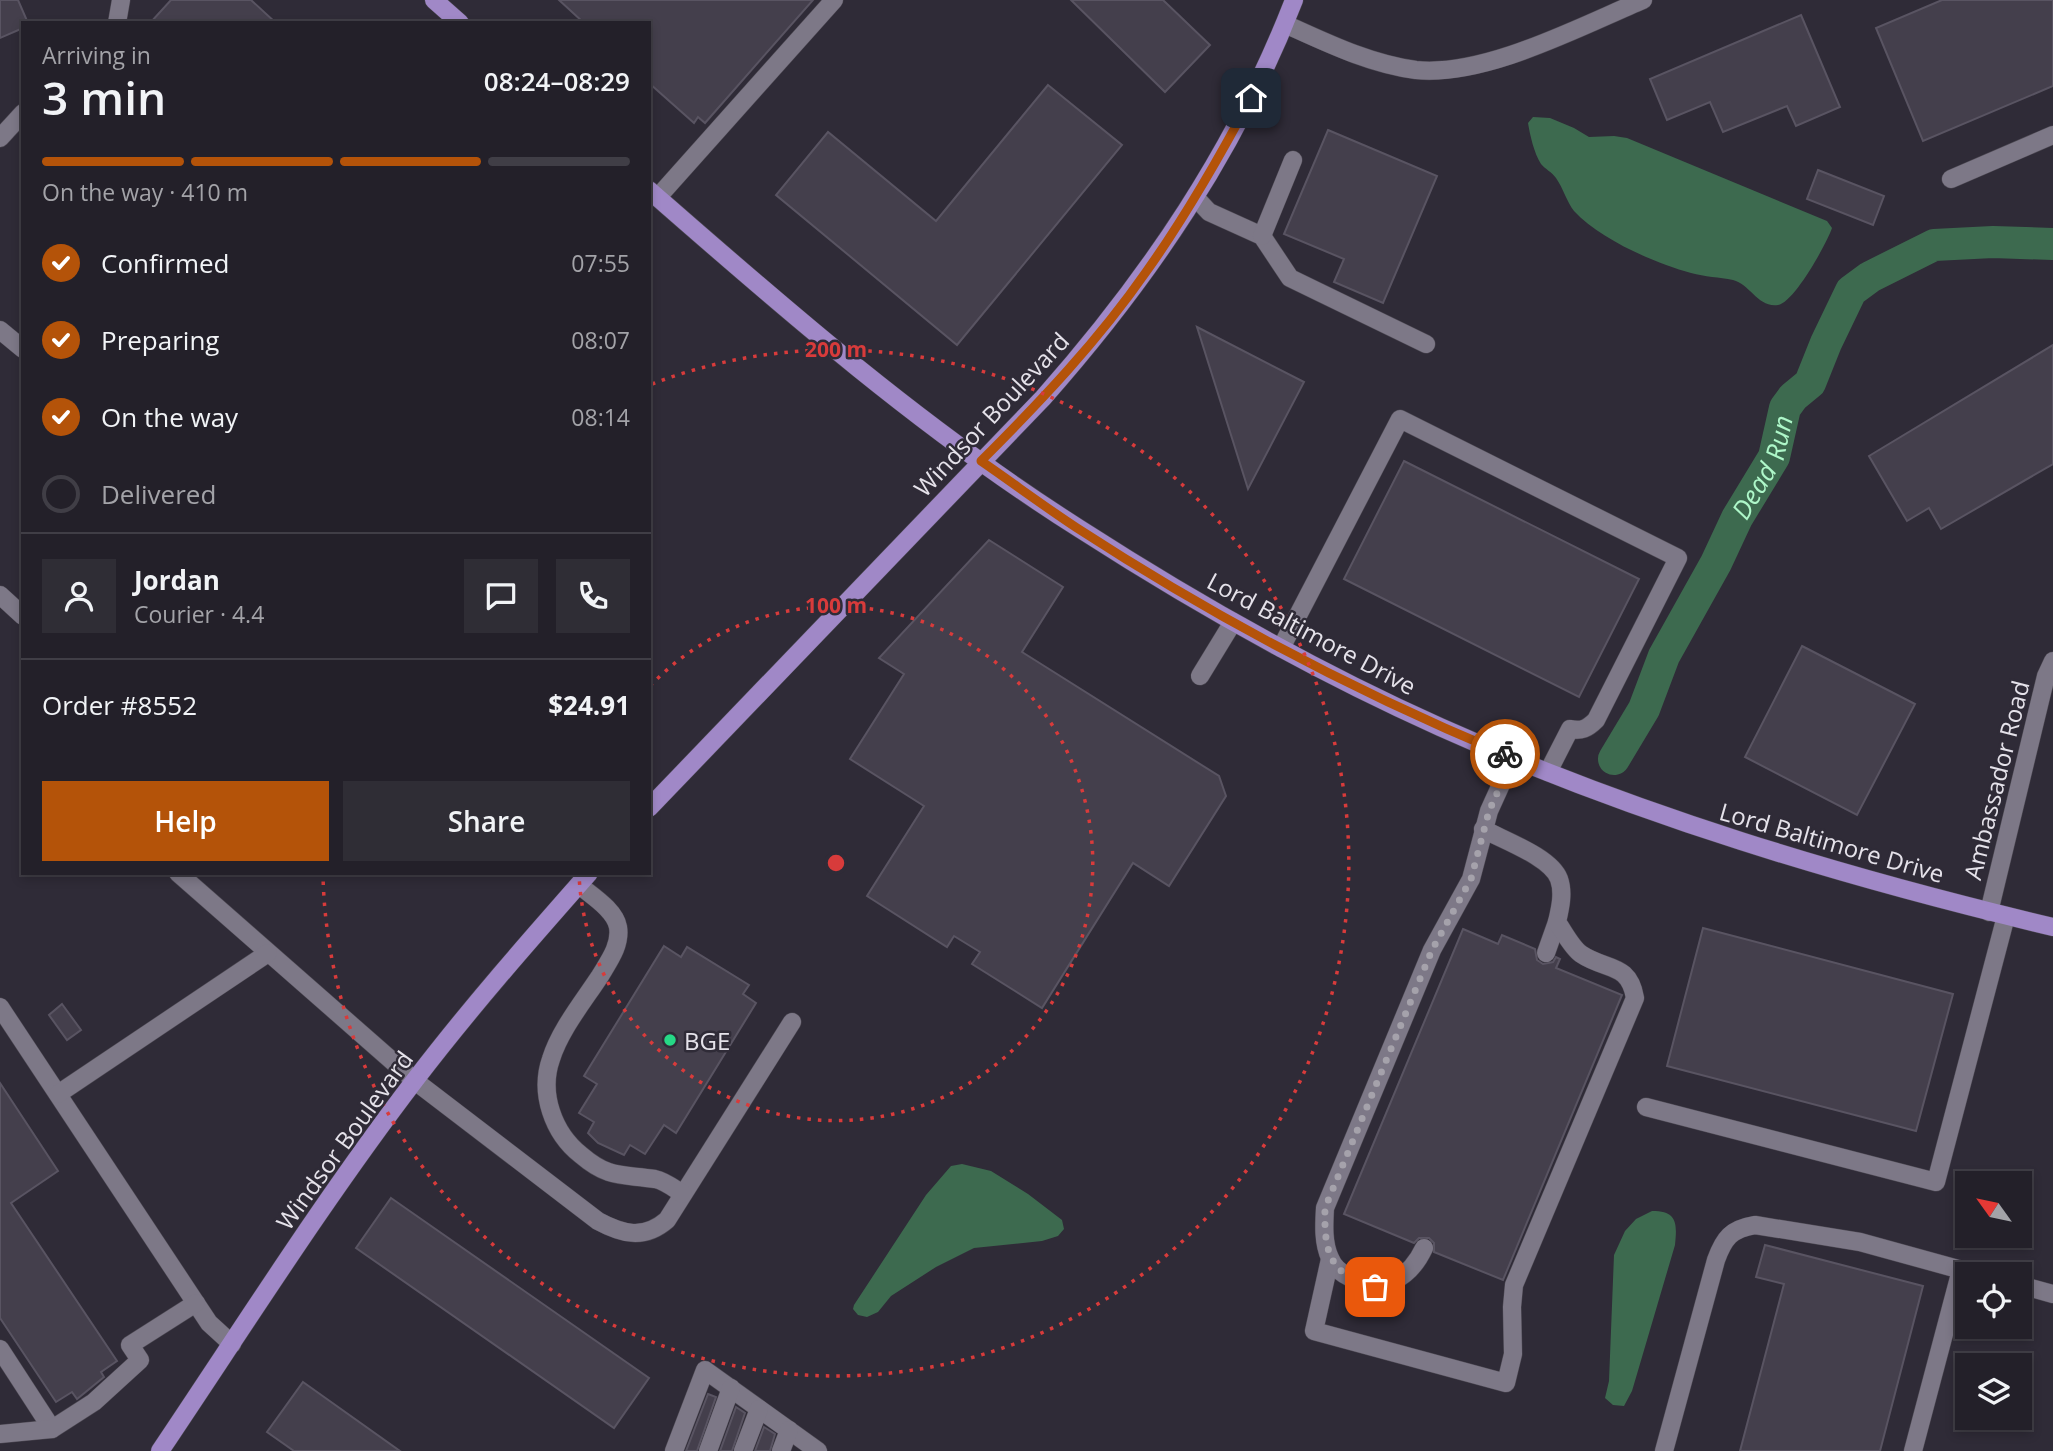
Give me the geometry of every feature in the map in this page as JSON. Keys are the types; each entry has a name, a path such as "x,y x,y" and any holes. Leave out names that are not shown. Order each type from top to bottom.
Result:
{"main road":[{"path":"434,0 458,21"},
{"name":"Windsor Boulevard","path":"651,806 1092,343 1145,274 1196,198 1267,67 1294,0"},
{"name":"Lord Baltimore Drive","path":"654,194 831,348 981,461 1077,528 1281,648 1441,727 1662,816 1863,879 2053,927"},
{"name":"Windsor Boulevard","path":"160,1451 296,1248 415,1081 513,959 584,879"}],"street":[{"path":"117,21 121,0"},
{"path":"654,194 834,0"},
{"path":"1285,24 1343,50 1384,64 1416,70 1446,70 1507,57 1643,0"},
{"path":"0,138 21,115"},
{"path":"1951,179 2053,135"},
{"path":"1262,236 1293,160"},
{"path":"1196,198 1209,212 1262,236 1290,278 1426,344"},
{"path":"0,330 21,347"},
{"path":"1281,648 1400,419 1678,558 1596,720 1588,728 1570,729 1548,772"},
{"path":"0,595 21,614"},
{"path":"1200,676 1233,622"},
{"name":"Ambassador Road","path":"1646,1107 1936,1182 1998,914 2046,676 2053,661"},
{"path":"1424,1248 1408,1273 1392,1283 1375,1287 1356,1282 1341,1272 1330,1259 1324,1235 1325,1208 1432,950 1471,879 1483,829 1513,758"},
{"path":"1483,829 1548,864 1559,878 1562,897 1546,953"},
{"path":"180,875 415,1081 598,1222 615,1231 631,1234 657,1229 667,1220 792,1022"},
{"path":"584,879 614,916 618,926 618,940 613,955 562,1035 551,1059 547,1080 553,1120 564,1138 597,1168 613,1175 658,1180 683,1194"},
{"path":"1330,1259 1314,1331 1506,1383 1513,1354 1514,1285 1635,998 1632,982 1623,974 1580,954 1557,922"},
{"path":"58,1094 268,953"},
{"path":"0,1007 209,1323 232,1344"},
{"path":"1664,1451 1716,1260 1730,1233 1741,1227 1755,1225 1860,1241 1955,1268"},
{"path":"2032,1288 2053,1294"},
{"path":"0,1434 52,1429 94,1402 141,1360 130,1345 196,1303"},
{"path":"1913,1451 1955,1317"},
{"path":"0,1349 52,1429"},
{"path":"674,1451 705,1370 816,1451"},
{"path":"708,1451 731,1388"},
{"path":"743,1451 759,1409"},
{"path":"781,1451 789,1430"}],"shaded area":[{"path":"1533,117 1550,118 1589,137 1627,138 1827,221 1832,228 1801,284 1785,302 1778,305 1765,303 1739,282 1676,269 1628,249 1585,221 1574,211 1556,178 1539,160 1528,123"},
{"path":"962,1164 991,1171 1028,1194 1062,1220 1064,1229 1058,1236 1042,1241 974,1248 936,1267 891,1296 878,1312 867,1317 858,1315 853,1309 854,1305 926,1195 951,1166"},
{"path":"1652,1211 1667,1213 1674,1220 1675,1245 1632,1391 1624,1406 1613,1405 1605,1398 1609,1381 1614,1255 1625,1231 1636,1219"}],"building":[{"path":"0,0 18,0 27,21 21,21 21,29 0,38"},
{"path":"171,0 251,0 274,21 152,21"},
{"path":"559,0 813,0 705,123 698,117 694,123 651,85 651,21 582,21"},
{"path":"1071,0 1163,0 1210,45 1165,92"},
{"path":"1942,0 2053,0 2053,86 1923,141 1876,28"},
{"path":"1801,15 1840,107 1796,126 1787,106 1723,132 1710,102 1667,120 1650,79"},
{"path":"1048,85 1122,145 957,345 776,195 828,132 936,221"},
{"path":"1328,130 1437,176 1383,303 1334,282 1344,259 1284,234"},
{"path":"1818,170 1884,196 1873,225 1807,199"},
{"path":"1197,327 1304,382 1248,489"},
{"path":"2053,345 2053,464 1941,529 1929,508 1907,521 1869,456"},
{"path":"1404,461 1639,579 1579,697 1344,579"},
{"path":"989,540 1063,587 1022,652 1219,776 1226,796 1169,886 1133,863 1042,1008 972,964 980,952 954,936 947,947 867,896 924,806 850,759 904,674 879,658"},
{"path":"1802,646 1915,704 1857,815 1745,757"},
{"path":"1703,928 1953,994 1916,1131 1667,1066"},
{"path":"1463,929 1498,944 1502,935 1535,949 1537,960 1543,964 1553,962 1556,957 1560,959 1556,968 1622,995 1503,1280 1434,1252 1434,1243 1429,1238 1419,1238 1414,1243 1344,1214"},
{"name":"BGE","path":"664,946 681,957 687,947 749,985 743,994 756,1003 676,1133 664,1125 645,1154 630,1145 624,1155 598,1143 588,1133 594,1122 579,1113 597,1084 584,1076"},
{"path":"62,1004 81,1030 67,1040 49,1015"},
{"path":"0,1083 58,1171 11,1203 117,1361 101,1372 104,1377 77,1399 72,1392 56,1402 0,1318"},
{"path":"391,1198 649,1378 614,1428 356,1248"},
{"path":"1765,1245 1923,1286 1880,1451 1740,1451 1784,1284 1756,1277"},
{"path":"303,1382 400,1451 294,1451 267,1432"},
{"path":"708,1394 716,1397 697,1451 686,1451"},
{"path":"736,1407 745,1413 732,1451 720,1451"},
{"path":"764,1427 775,1434 770,1451 755,1451"}],"waterway":[{"name":"Dead Run","path":"1614,759 1644,709 1664,656 1716,563 1737,518 1774,457 1785,408 1793,397 1810,383 1851,291 1870,277 1934,245 1993,242 2053,244"}],"way so far":[{"path":"1375,1287 1356,1282 1341,1272 1330,1259 1324,1235 1325,1208 1432,950 1471,879 1489,811 1513,758 1505,754"}],"place":[{"name":"BGE","path":"670,1040"}],"route":[{"path":"1251,98 1196,198 1145,274 1092,343 981,461 1077,528 1233,622 1372,695 1505,754"}]}
